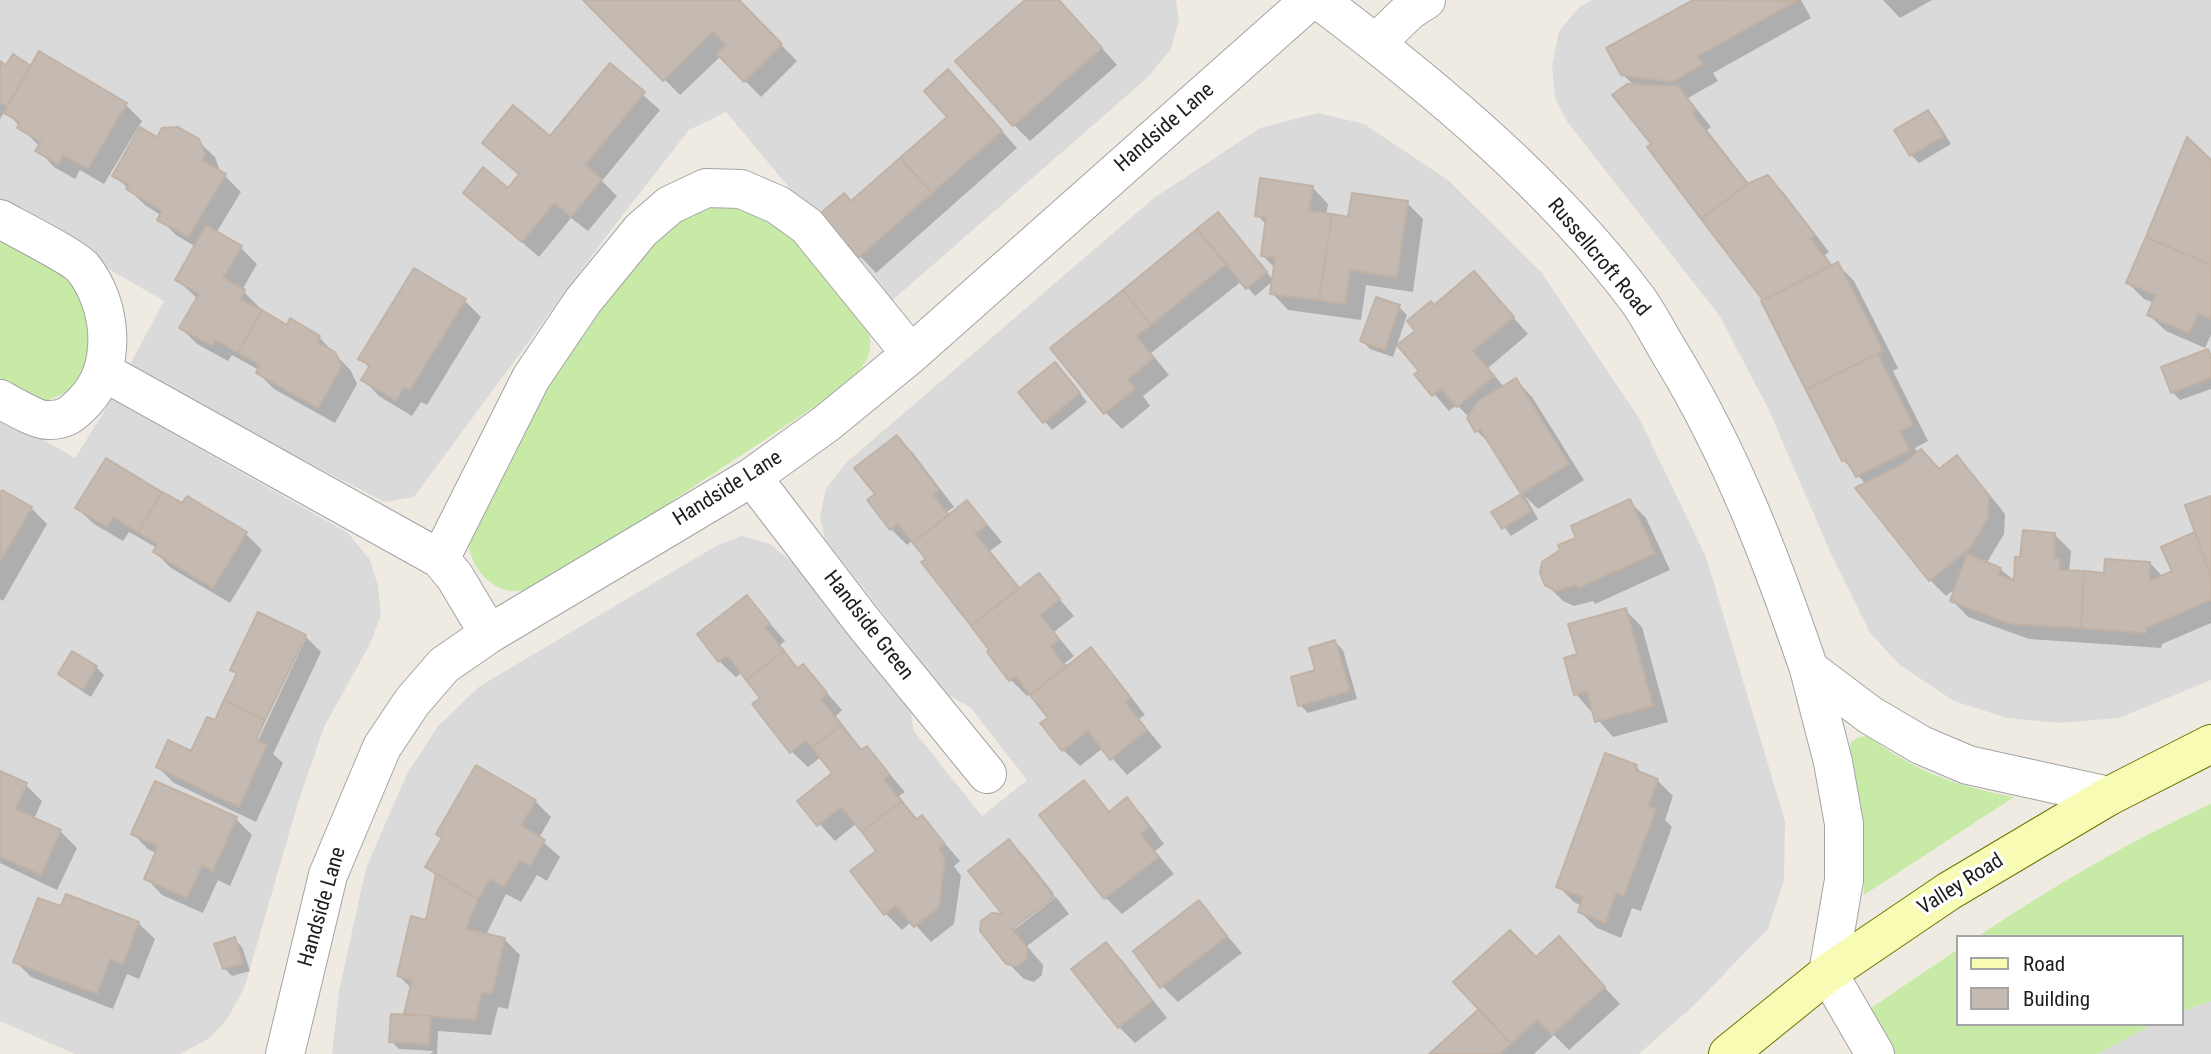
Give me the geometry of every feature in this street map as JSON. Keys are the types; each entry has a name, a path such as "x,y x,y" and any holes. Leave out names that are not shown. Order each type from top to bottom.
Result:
{"main road":[{"name":"Valley Road","path":"1728,1054 1828,973 1948,891 2109,796 2211,744"}],"street":[{"name":"Handside Lane","path":"285,1054 327,876 382,747 412,702 444,665 489,634 752,477 827,423 911,354 1310,0"},
{"name":"Russellcroft Road","path":"1319,0 1376,43 1478,131 1562,211 1639,301 1693,391 1751,509 1781,586 1810,669 1833,762 1844,824 1844,880 1828,973"},
{"path":"1376,43 1409,11 1426,0"},
{"path":"440,559 531,378 583,301 641,230 670,205 706,188 741,189 778,205 807,226 911,354"},
{"path":"0,219 82,266 102,302 108,349 104,372 90,396 70,417 47,421 0,399"},
{"path":"104,372 440,559 456,577 489,634"},
{"name":"Handside Green","path":"752,477 863,622 986,774"},
{"path":"1810,669 1870,715 1921,745 1968,765 2109,796"},
{"path":"1828,973 1874,1054"}],"shaded area":[{"path":"0,0 1176,0 1179,20 1171,49 1147,78 887,305 726,112 689,130 611,230 414,497 385,502 127,370 164,301 0,206"},
{"path":"1592,0 2211,0 2211,680 2119,718 2059,723 2007,718 1954,701 1900,665 1870,633 1831,554 1768,408 1719,315 1568,123 1555,98 1552,66 1559,31 1579,7"},
{"path":"1318,113 1364,124 1448,180 1541,272 1639,418 1706,557 1785,821 1784,880 1768,929 1692,1007 1639,1054 332,1054 339,991 366,868 407,774 438,726 480,686 716,546 741,536 770,544 793,563 910,709 914,731 982,816 1027,780 970,707 946,694 825,539 820,518 826,488 847,462 1154,198 1260,128"},
{"path":"112,399 348,533 370,560 378,586 381,615 370,644 324,727 297,806 245,986 228,1018 210,1038 180,1054 75,1054 0,1021 0,415 75,458"},
{"path":"2211,1001 2211,1054 2097,1054 2150,1026 2183,1026 2183,1011"}],"green space":[{"path":"698,206 760,210 779,219 868,328 870,346 867,359 847,385 663,507 529,590 512,591 498,587 480,572 468,543 547,378 659,233"},
{"path":"0,231 72,283 87,313 90,366 71,390 47,401 0,384"},
{"path":"1867,736 1936,776 2014,797 1864,895 1863,829 1849,756 1851,742"},
{"path":"2211,804 2211,1001 2183,1011 2183,935 1980,935 2034,900 2150,833"},
{"path":"1955,951 1955,1026 2150,1026 2097,1054 1894,1054 1868,1010"}],"building":[{"path":"583,0 739,0 782,44 744,82 717,54 726,45 713,31 663,81"},
{"path":"1025,0 1059,0 1102,48 1013,126 955,61"},
{"path":"1693,0 1796,1 1698,56 1703,64 1672,82 1621,75 1606,48"},
{"path":"39,51 127,103 88,169 63,155 58,164 35,151 41,142 17,128 20,122 4,113"},
{"path":"13,54 31,66 7,107 0,102 0,61 6,65"},
{"path":"610,63 645,92 585,165 602,179 571,217 554,203 522,242 463,193 483,167 508,188 519,174 482,143 513,105 550,136"},
{"path":"948,69 1002,131 932,193 900,158 947,117 924,91"},
{"path":"1627,84 1678,86 1696,110 1692,113 1747,184 1701,219 1647,147 1651,144 1612,95"},
{"path":"1928,110 1944,136 1910,156 1894,130"},
{"path":"140,127 157,137 162,128 178,127 199,139 205,154 202,160 226,174 188,237 157,220 162,211 126,189 129,185 112,176"},
{"path":"2187,137 2211,160 2211,265 2146,237"},
{"path":"900,158 932,193 858,258 820,214 844,193 851,201"},
{"path":"1768,175 1815,235 1810,238 1831,266 1763,300 1701,219 1747,184"},
{"path":"1260,178 1313,186 1309,211 1332,214 1319,300 1270,294 1275,258 1261,256 1266,218 1255,216"},
{"path":"1352,193 1408,201 1397,277 1350,270 1345,304 1319,300 1332,214 1348,217"},
{"path":"1218,212 1267,272 1246,289 1197,229"},
{"path":"206,225 242,246 223,278 245,290 240,299 262,310 238,353 216,340 212,346 179,328 199,294 175,280"},
{"path":"1197,229 1226,264 1151,325 1123,290"},
{"path":"2146,237 2211,265 2211,319 2198,313 2189,333 2147,315 2156,295 2126,283"},
{"path":"1838,262 1883,351 1806,390 1761,301"},
{"path":"414,268 466,299 410,390 404,387 396,401 361,380 370,365 358,359"},
{"path":"1474,271 1514,317 1473,351 1494,376 1457,407 1441,389 1432,396 1414,374 1419,371 1397,345 1415,331 1407,321 1431,301 1434,305"},
{"path":"1123,290 1151,325 1136,336 1154,358 1128,379 1135,389 1104,414 1050,348"},
{"path":"1376,297 1400,305 1385,350 1360,341"},
{"path":"262,310 287,325 290,318 320,336 317,342 335,352 342,366 318,408 256,373 260,365 238,353"},
{"path":"2208,349 2211,357 2211,378 2171,393 2161,367"},
{"path":"1878,354 1913,425 1900,431 1910,450 1856,477 1846,459 1842,461 1806,390"},
{"path":"1055,362 1080,393 1043,423 1018,392"},
{"path":"1516,378 1569,464 1521,494 1480,429 1475,432 1467,418 1478,401"},
{"path":"897,435 939,490 933,495 949,515 913,543 898,524 890,530 867,500 875,494 854,468"},
{"path":"1921,449 1939,469 1957,455 1989,496 1988,518 1970,548 1929,581 1855,488 1901,465"},
{"path":"106,458 162,492 138,532 113,517 107,527 75,508"},
{"path":"2,490 32,507 0,562 0,493"},
{"path":"162,492 182,503 187,496 247,532 213,588 153,552 157,544 138,532"},
{"path":"1521,494 1531,511 1502,529 1491,512"},
{"path":"2211,496 2211,577 2185,505"},
{"path":"1630,499 1655,553 1578,588 1576,585 1556,591 1545,585 1540,573 1542,562 1560,550 1558,545 1576,538 1571,526"},
{"path":"967,500 987,525 975,534 1019,588 971,626 921,562 926,559 913,543"},
{"path":"2023,530 2055,533 2054,559 2060,559 2059,570 2084,571 2081,628 2011,624 1950,601 1967,554 2001,568 1998,575 2014,580 2015,557 2020,557"},
{"path":"2195,532 2211,577 2211,600 2146,628 2146,633 2081,628 2084,571 2104,573 2105,559 2150,562 2149,582 2172,571 2161,547"},
{"path":"1039,573 1060,599 1040,615 1059,639 1050,646 1066,667 1030,695 1016,676 1009,681 971,626"},
{"path":"747,595 770,624 765,628 784,651 746,680 727,655 718,662 697,634"},
{"path":"1626,608 1653,706 1595,722 1587,691 1574,695 1564,658 1577,654 1568,624"},
{"path":"258,612 306,635 265,720 224,700 237,673 230,670"},
{"path":"1335,640 1350,691 1298,706 1291,677 1315,670 1309,648"},
{"path":"1091,647 1131,698 1125,702 1147,730 1110,760 1088,731 1062,751 1040,723 1048,718 1030,695"},
{"path":"72,651 97,666 83,690 58,674"},
{"path":"784,651 797,669 803,664 827,693 821,699 841,725 812,748 806,740 790,753 752,704 760,698 746,680"},
{"path":"224,700 265,720 256,740 267,745 239,807 156,767 168,740 191,751 207,717 215,720"},
{"path":"841,725 861,750 867,746 890,775 884,780 901,801 862,832 841,807 817,826 797,801 832,773 812,748"},
{"path":"1605,753 1637,765 1635,770 1658,779 1648,806 1656,809 1624,896 1616,893 1605,923 1578,912 1583,897 1556,887"},
{"path":"476,765 536,800 521,825 545,840 530,866 520,860 504,887 490,879 478,899 425,867 442,838 436,834"},
{"path":"0,771 27,783 15,809 61,830 41,875 0,856"},
{"path":"1084,780 1109,812 1127,797 1149,827 1140,834 1159,857 1104,899 1039,815"},
{"path":"155,781 237,817 213,871 202,865 187,898 144,879 158,846 131,834"},
{"path":"901,801 916,820 922,815 945,844 939,849 945,859 939,907 914,927 896,905 884,915 850,871 876,851 862,832"},
{"path":"1009,839 1054,897 1012,929 1027,947 1027,958 1017,966 1006,964 980,931 981,921 992,913 1002,914 968,871"},
{"path":"436,874 478,899 466,929 505,938 492,994 482,992 475,1020 404,1014 412,980 397,976 411,916 426,920"},
{"path":"66,894 139,922 123,964 110,959 97,994 13,962 38,898 61,906"},
{"path":"1199,900 1227,936 1160,988 1133,951"},
{"path":"1510,930 1536,957 1559,936 1605,987 1552,1035 1537,1020 1511,1044 1453,982"},
{"path":"235,937 243,963 223,969 214,944"},
{"path":"1106,942 1152,1001 1118,1028 1071,969"},
{"path":"1479,1009 1511,1044 1500,1054 1429,1054"},
{"path":"391,1014 431,1016 429,1044 389,1042"}]}
